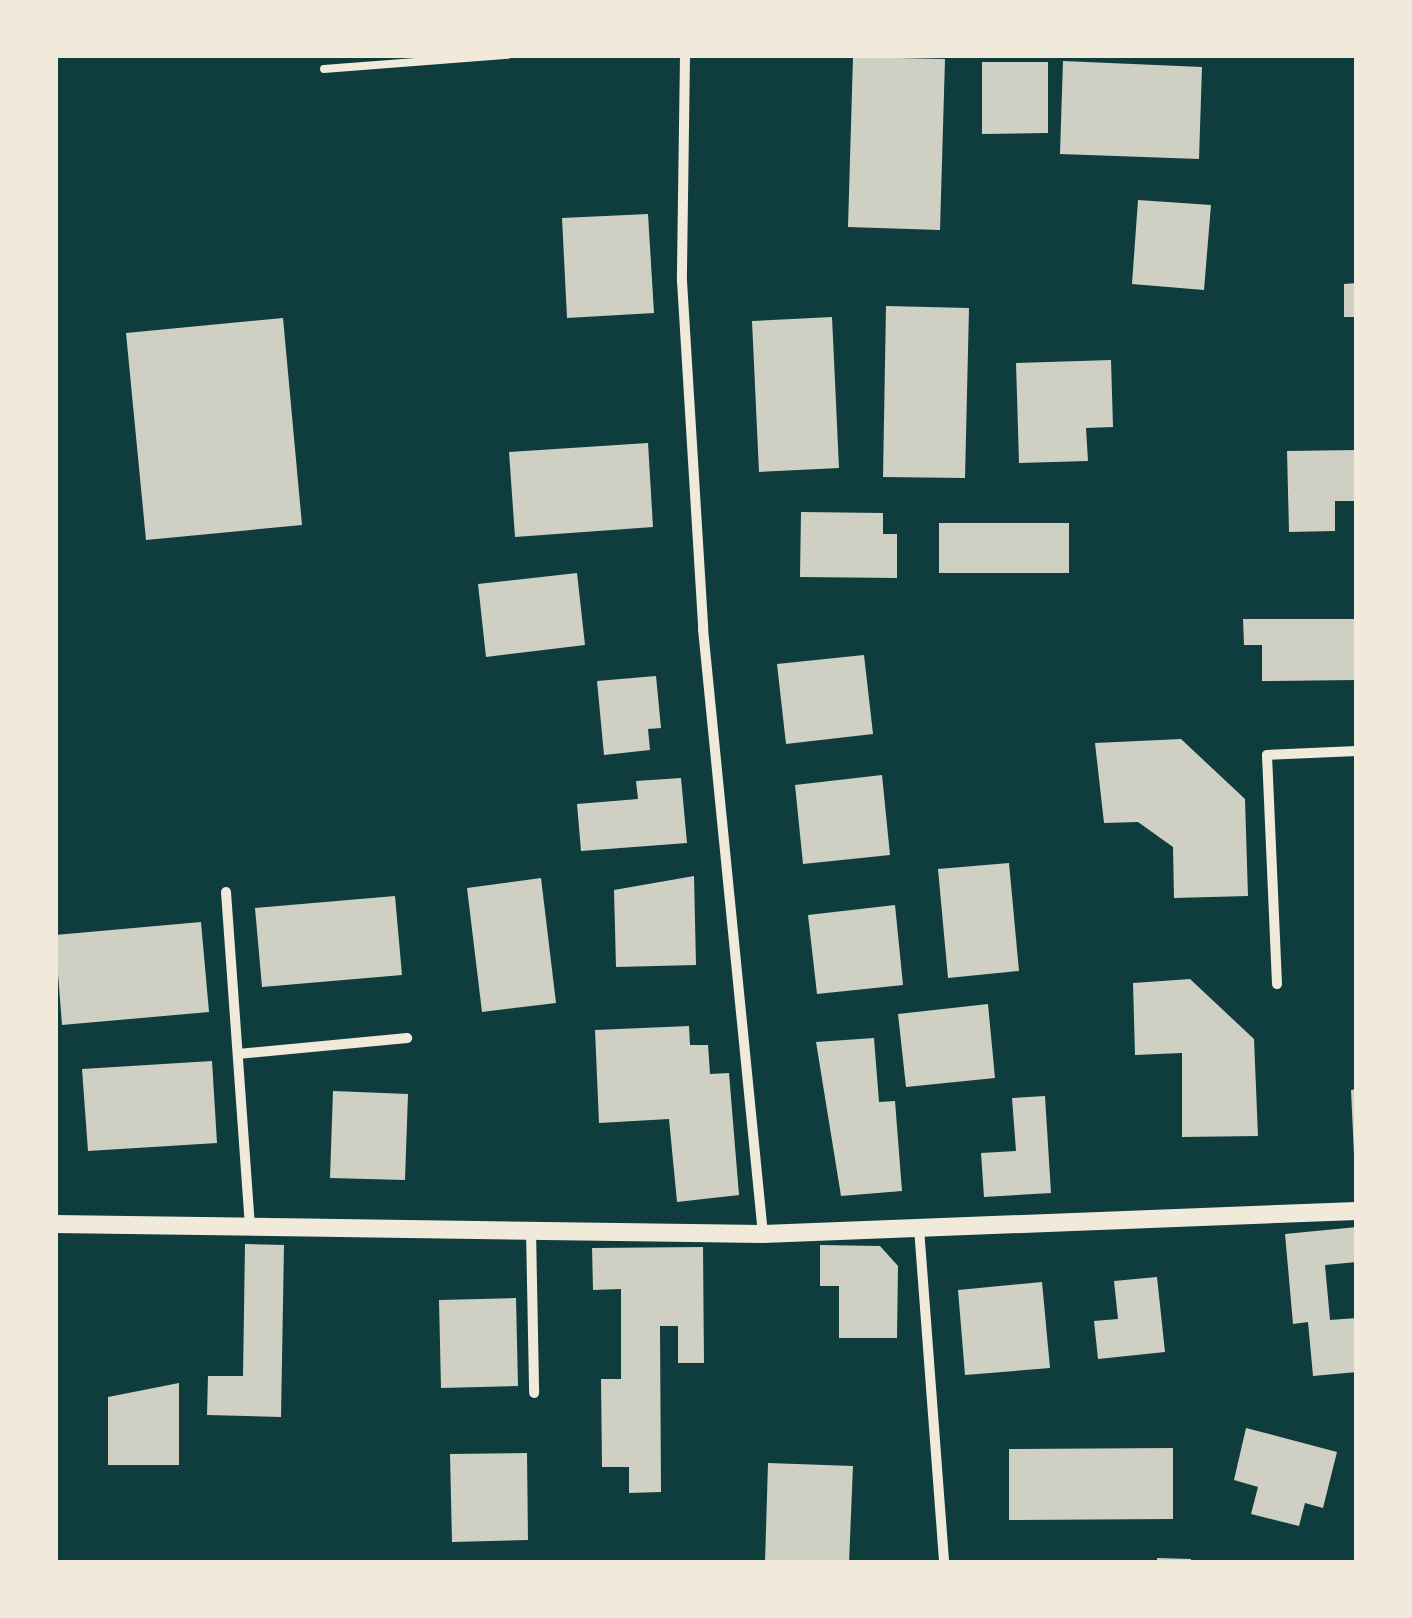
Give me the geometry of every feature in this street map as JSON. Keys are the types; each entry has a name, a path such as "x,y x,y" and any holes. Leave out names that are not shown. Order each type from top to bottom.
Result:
{"street":[{"path":"685,55 682,281 703,629 763,1234"},
{"path":"1278,984 1267,756 1357,752"},
{"path":"226,892 250,1226"},
{"path":"238,1054 407,1038"},
{"path":"55,1224 763,1234 1357,1211"},
{"path":"919,1228 944,1563"},
{"path":"530,1230 534,1393"}],"lane":[{"path":"324,70 507,55"}],"building":[{"path":"853,57 945,59 940,230 848,227"},
{"path":"1063,61 1202,67 1199,159 1060,154"},
{"path":"982,62 1048,62 1048,133 982,134"},
{"path":"1138,200 1211,205 1204,290 1132,284"},
{"path":"648,214 654,313 567,318 562,218"},
{"path":"1357,283 1357,317 1344,317 1344,284"},
{"path":"886,306 969,308 965,478 883,477"},
{"path":"832,317 839,468 759,472 752,321"},
{"path":"283,318 302,525 146,540 126,333"},
{"path":"1111,360 1113,427 1086,428 1088,461 1019,463 1016,363"},
{"path":"648,443 653,527 515,537 509,452"},
{"path":"1357,450 1357,501 1335,501 1335,531 1289,532 1287,451"},
{"path":"801,512 883,513 883,534 897,534 897,578 800,577"},
{"path":"939,523 1069,523 1069,573 939,573"},
{"path":"577,573 585,645 486,657 478,584"},
{"path":"1243,619 1357,619 1357,680 1262,681 1262,645 1244,645"},
{"path":"864,655 873,734 786,744 777,664"},
{"path":"656,676 661,728 648,729 650,750 604,755 597,681"},
{"path":"1181,739 1245,799 1248,896 1174,898 1173,847 1138,822 1104,823 1095,743"},
{"path":"882,775 890,855 803,864 795,785"},
{"path":"681,778 687,843 581,851 577,804 638,799 636,781"},
{"path":"1009,863 1019,971 948,978 938,869"},
{"path":"694,876 696,965 616,967 614,890"},
{"path":"541,878 556,1003 482,1012 467,888"},
{"path":"395,896 402,975 262,987 255,908"},
{"path":"895,905 903,985 817,994 808,915"},
{"path":"201,922 209,1012 62,1025 55,935"},
{"path":"1190,979 1254,1039 1258,1136 1182,1137 1182,1053 1135,1055 1133,983"},
{"path":"988,1004 995,1078 906,1087 898,1014"},
{"path":"689,1026 690,1045 708,1045 710,1074 729,1073 739,1195 677,1202 669,1119 599,1123 595,1030"},
{"path":"874,1038 879,1102 895,1101 902,1191 841,1196 816,1042"},
{"path":"212,1061 217,1143 88,1151 82,1069"},
{"path":"1357,1089 1357,1155 1354,1155 1351,1090"},
{"path":"333,1091 408,1094 405,1180 330,1178"},
{"path":"1045,1096 1051,1193 984,1197 981,1153 1016,1151 1012,1098"},
{"path":"1357,1227 1357,1262 1325,1265 1330,1320 1357,1318 1357,1372 1313,1376 1308,1322 1293,1324 1285,1234"},
{"path":"245,1244 284,1245 281,1417 207,1415 208,1376 243,1376"},
{"path":"820,1245 880,1246 898,1266 897,1338 839,1338 839,1286 820,1286"},
{"path":"703,1247 704,1363 678,1363 678,1326 660,1326 661,1492 629,1493 629,1467 602,1467 601,1379 621,1379 621,1289 593,1290 592,1248"},
{"path":"1157,1277 1165,1352 1098,1359 1094,1321 1118,1319 1114,1281"},
{"path":"1042,1282 1050,1368 965,1375 958,1290"},
{"path":"516,1298 518,1386 441,1388 439,1300"},
{"path":"179,1383 179,1465 108,1465 108,1397"},
{"path":"1246,1428 1337,1452 1323,1508 1305,1503 1299,1526 1251,1514 1258,1487 1234,1480"},
{"path":"1173,1448 1173,1519 1009,1520 1009,1449"},
{"path":"527,1453 528,1540 452,1542 450,1454"},
{"path":"768,1463 853,1466 849,1563 765,1563"},
{"path":"1157,1558 1191,1559 1191,1563 1157,1563"}]}
